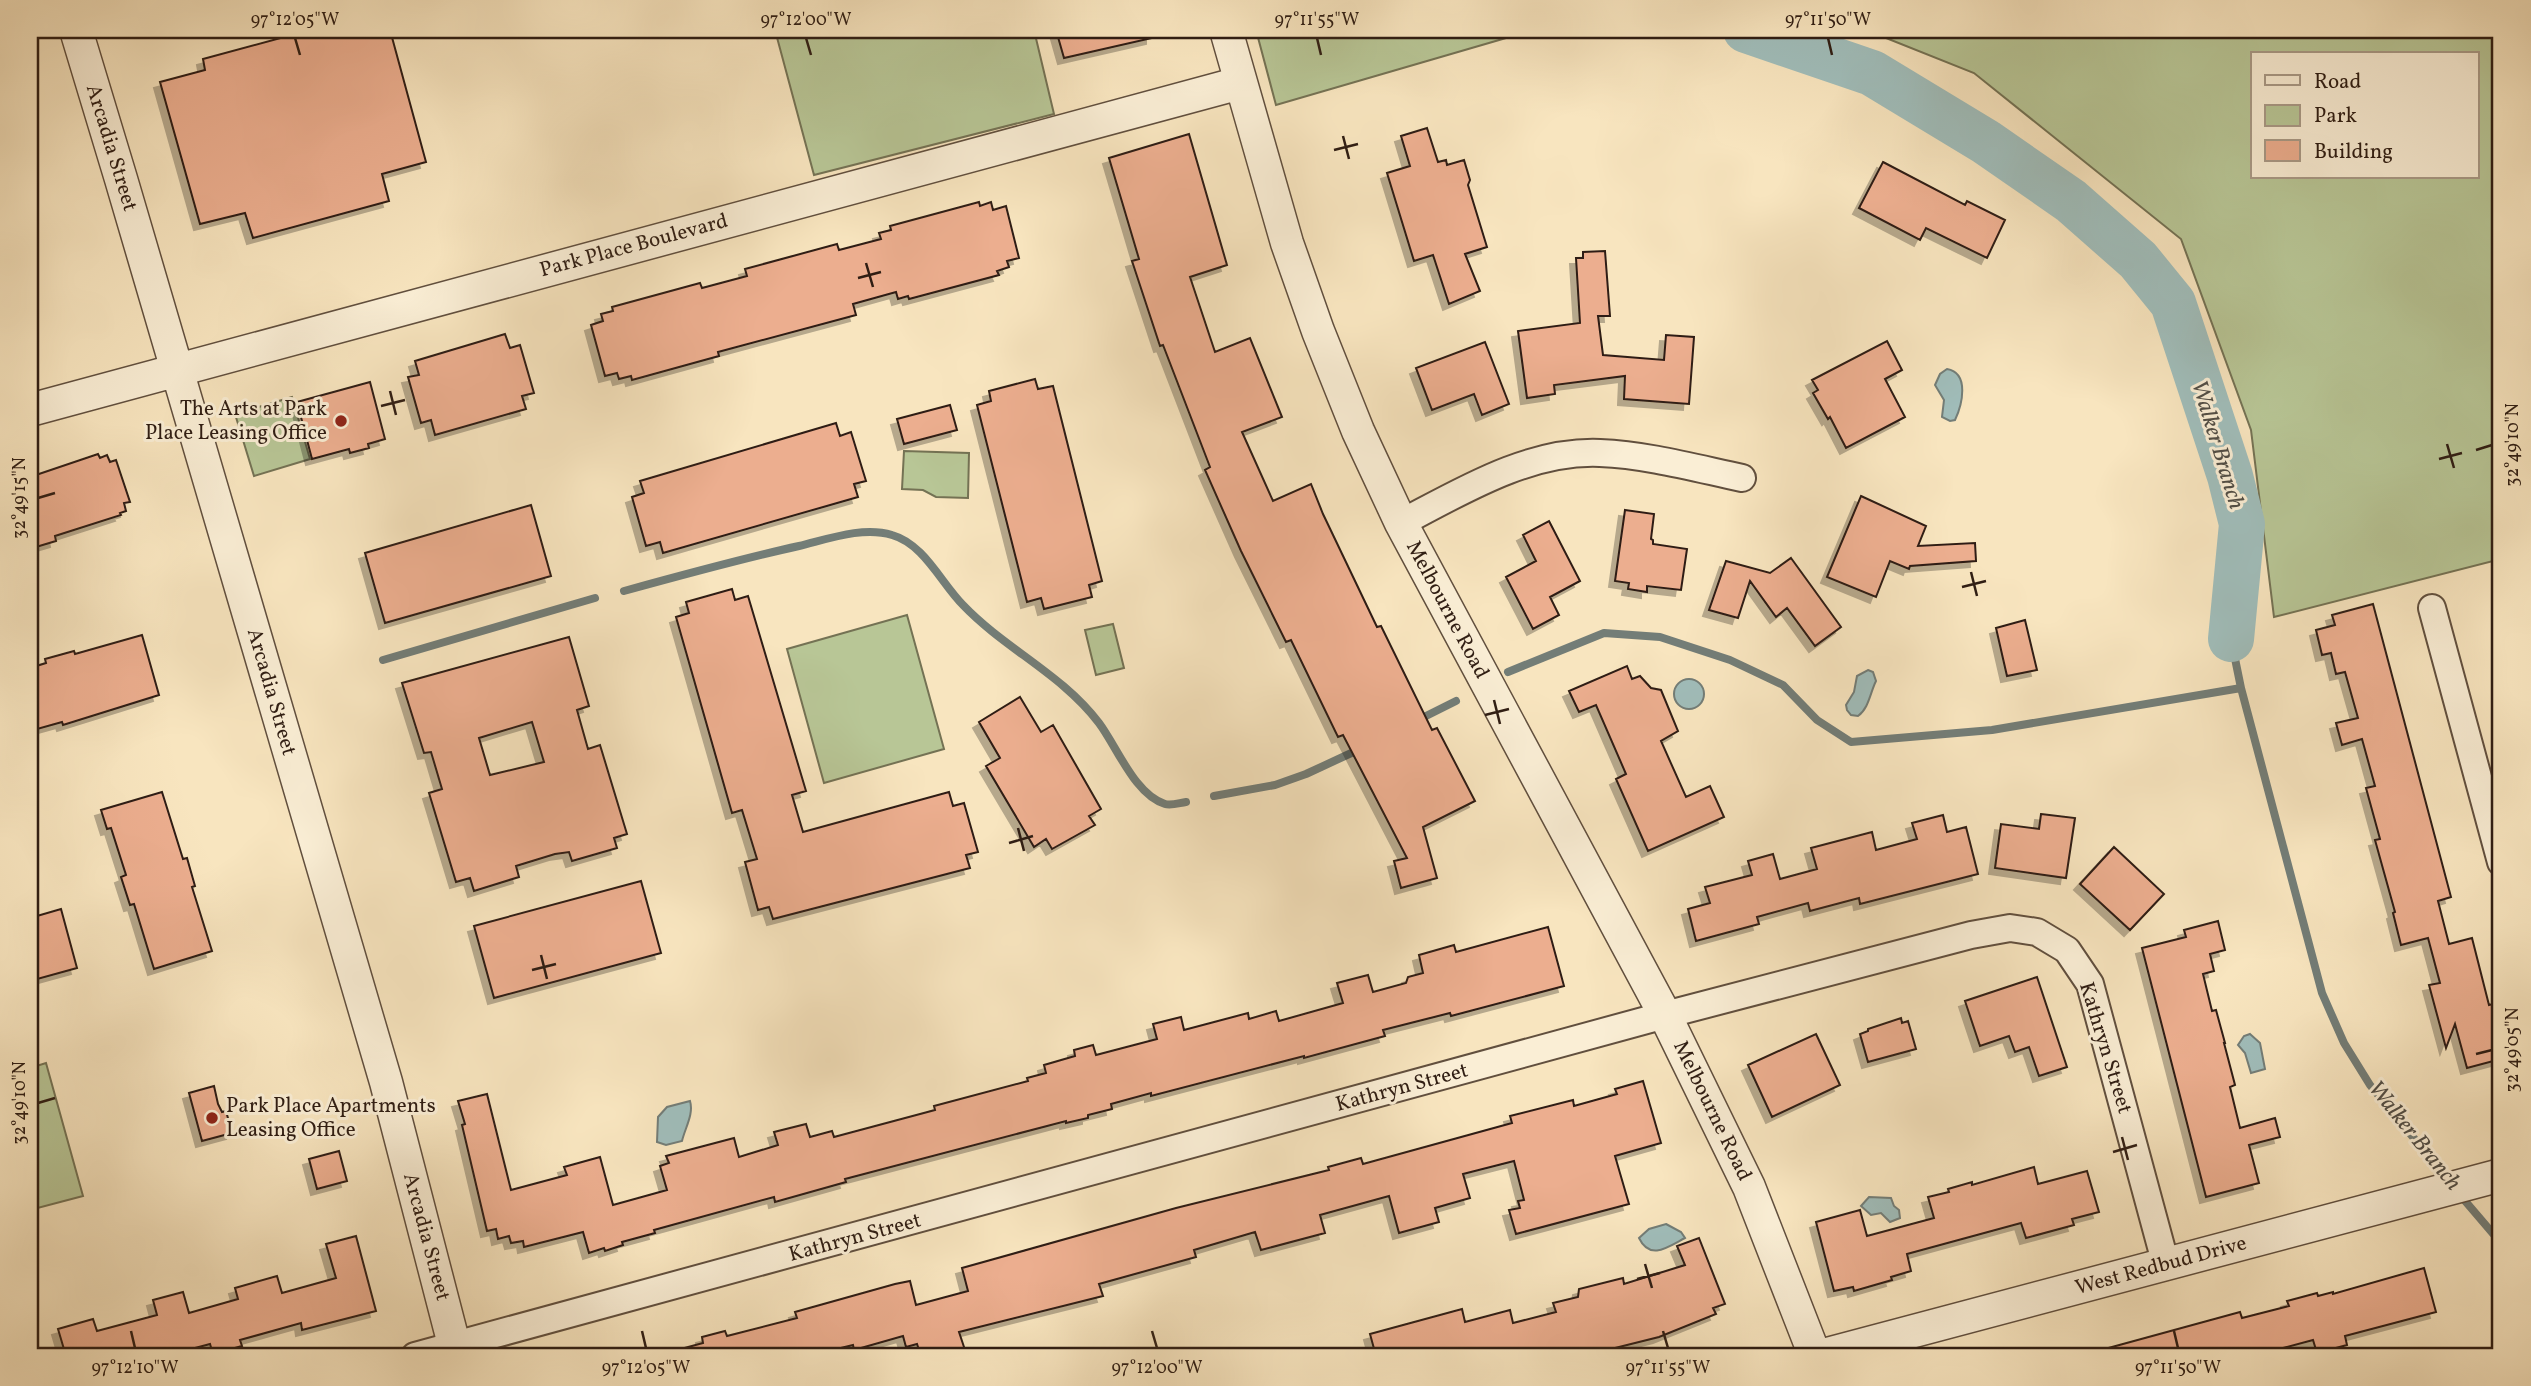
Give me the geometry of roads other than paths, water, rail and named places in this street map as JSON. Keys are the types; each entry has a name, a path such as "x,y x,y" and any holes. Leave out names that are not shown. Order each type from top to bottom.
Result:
{"street":[{"name":"Arcadia Street","path":"76,30 386,1082 456,1351"},
{"name":"Melbourne Road","path":"1226,30 1287,243 1318,331 1358,430 1401,523 1665,1015 1749,1187 1817,1356"},
{"name":"Park Place Boulevard","path":"30,410 1240,83"},
{"path":"1401,523 1508,471 1567,455 1598,453 1628,456 1742,478"},
{"path":"2432,608 2494,798 2501,862"},
{"name":"Kathryn Street","path":"415,1356 456,1351 1665,1015 1971,935 2010,928 2037,932 2067,950 2090,984 2166,1265"},
{"name":"West Redbud Drive","path":"1817,1356 2501,1175"}],"water":[{"path":"1947,369 1959,377 1962,390 1958,414 1955,420 1950,421 1942,417 1944,400 1935,385 1940,374"},
{"path":"1868,670 1873,672 1876,681 1869,700 1858,716 1851,715 1846,705 1854,692 1857,676"},
{"path":"1689,679 1700,683 1704,694 1700,705 1689,709 1678,705 1674,694 1678,683"},
{"path":"2250,1034 2260,1043 2265,1069 2251,1073 2245,1053 2238,1045 2244,1036"},
{"path":"690,1101 690,1116 682,1141 666,1145 657,1142 658,1117 667,1107"},
{"path":"1869,1197 1891,1198 1899,1210 1900,1218 1890,1222 1881,1213 1871,1215 1861,1206"},
{"path":"1666,1224 1681,1232 1685,1238 1660,1250 1648,1249 1643,1245 1639,1238 1649,1229"}],"waterway":[{"name":"Walker Branch","path":"1746,30 1872,73 1986,142 2071,201 2138,260 2173,303 2230,476 2242,524 2231,639"},
{"path":"624,591 846,534 869,532 892,535 923,555 955,596 979,621 1051,676 1084,706 1099,723 1145,791 1165,804 1186,802"},
{"path":"383,660 595,598"},
{"path":"1508,672 1604,633 1660,637 1730,660 1783,685 1817,720 1851,742 1992,730 2241,688"},
{"name":"Walker Branch","path":"2231,639 2241,688 2322,993 2344,1043 2370,1085 2450,1182"},
{"path":"1416,721 1456,701"},
{"path":"1214,796 1275,785 1360,749"},
{"name":"Walker Branch","path":"2460,1195 2501,1243"}],"place":[{"name":"The Arts at Park Place Leasing Office","path":"341,421"},
{"name":"Park Place Apartments Leasing Office","path":"212,1118"}]}
